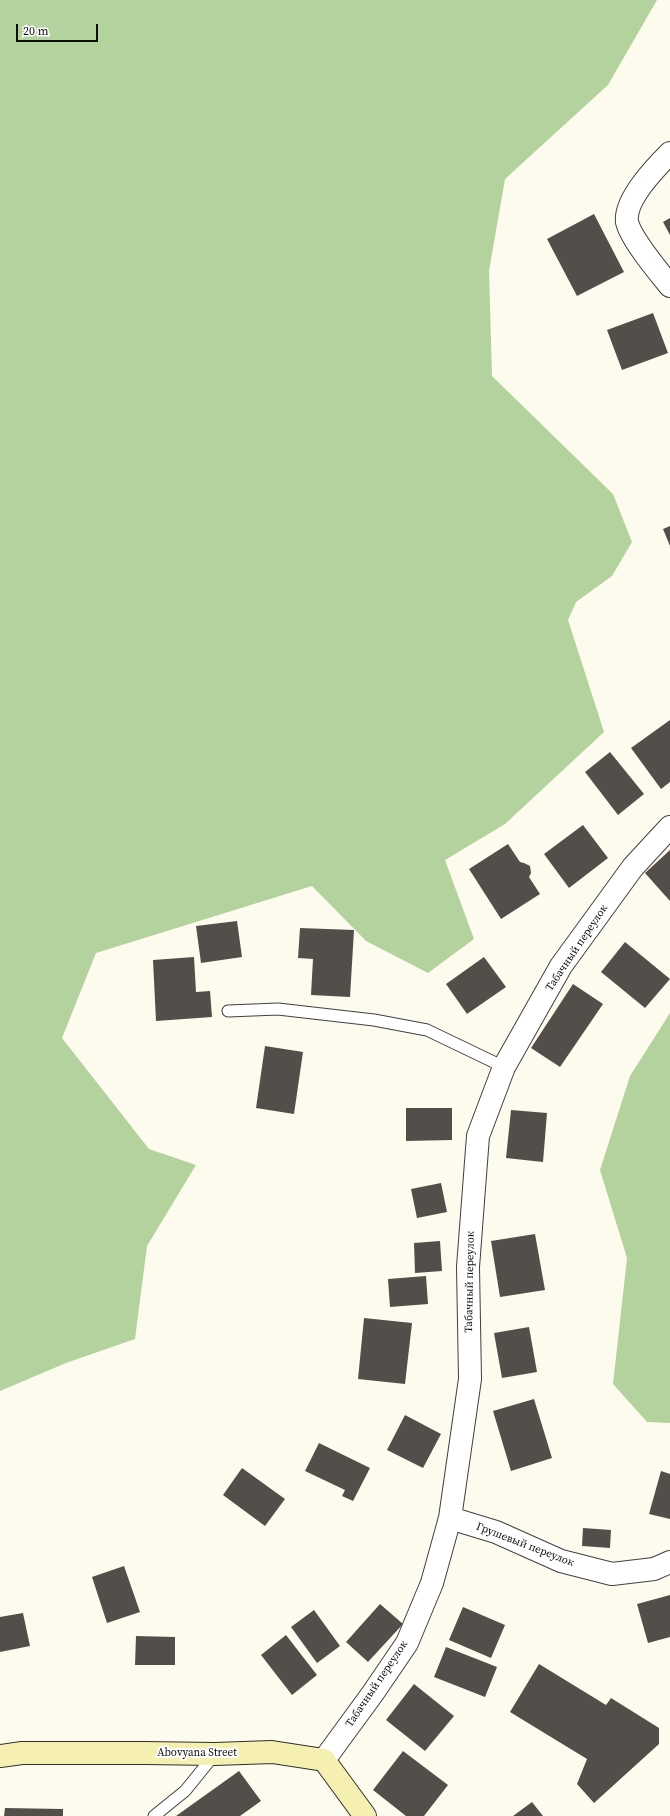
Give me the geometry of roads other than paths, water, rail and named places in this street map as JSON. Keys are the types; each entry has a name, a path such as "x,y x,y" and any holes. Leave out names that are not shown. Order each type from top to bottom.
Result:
{"street":[{"path":"670,153 653,170 631,200 627,221 636,242 670,286"},
{"name":"Табачный переулок","path":"324,1760 407,1643 432,1583 450,1518 470,1379 468,1267 478,1136 504,1067 561,966 633,867 670,827"},
{"name":"Грушевый переулок","path":"450,1518 496,1532 561,1561 612,1574 654,1569 670,1562"},
{"name":"Abovyana Street","path":"0,1756 30,1753 215,1754 272,1752 324,1760"},
{"path":"324,1760 365,1816"}],"lane":[{"path":"228,1011 278,1009 374,1020 427,1030 504,1067"},
{"path":"154,1816 185,1791 215,1754"}]}
